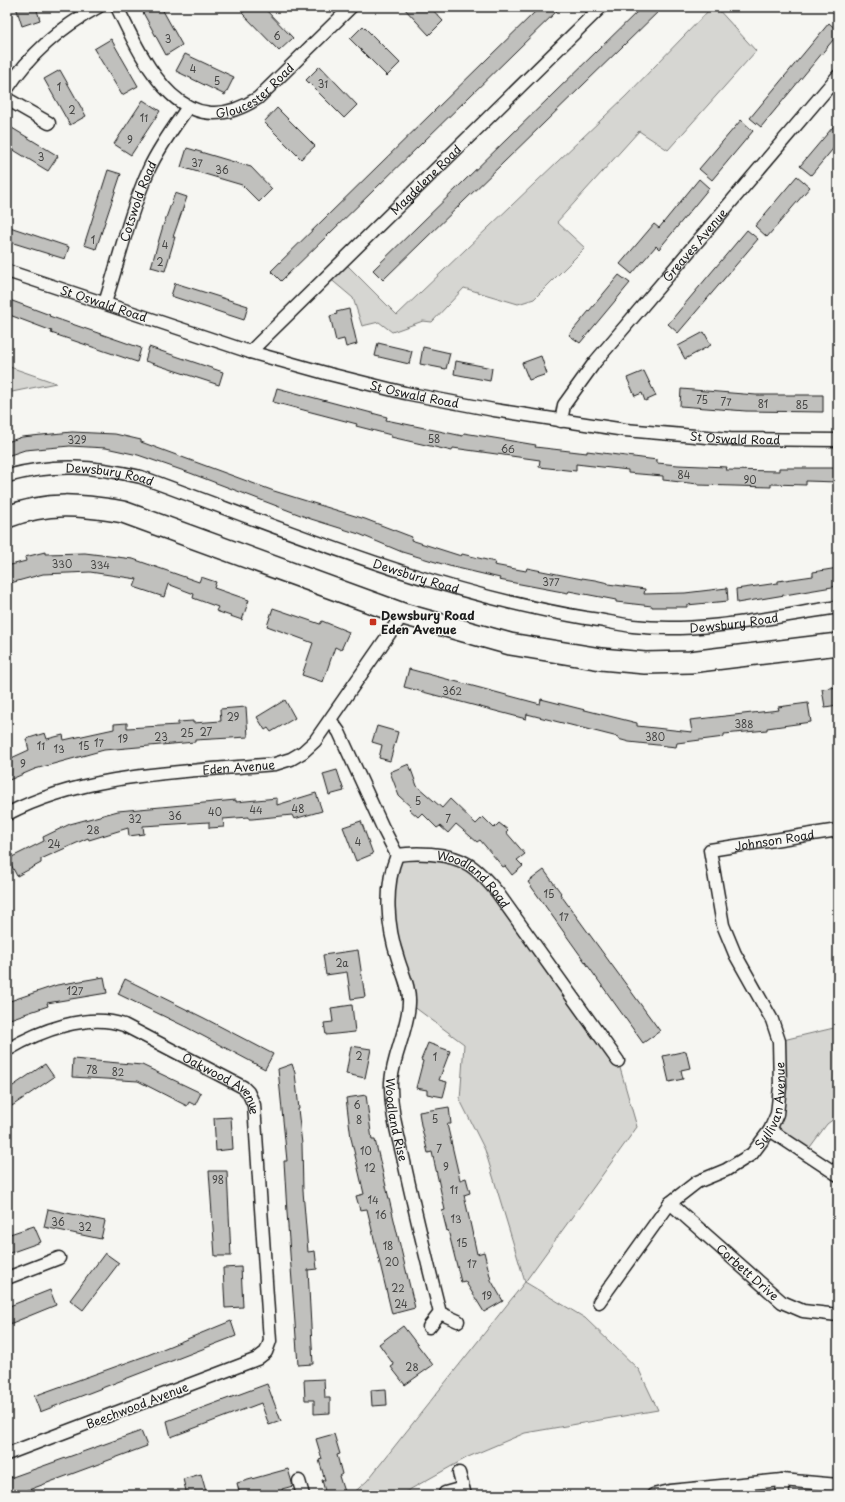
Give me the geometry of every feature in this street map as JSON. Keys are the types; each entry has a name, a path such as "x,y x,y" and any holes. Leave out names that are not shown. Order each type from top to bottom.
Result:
{"highway":[{"path":"7,517 24,510 54,506 84,505 123,512 403,614 510,644 601,659 645,663 690,662 838,644"}],"street":[{"path":"7,89 15,77 61,29 98,7"},
{"name":"Gloucester Road","path":"117,7 142,53 162,85 173,97 188,107 201,112 215,114 230,113 243,108 258,98 351,7"},
{"name":"Magdelene Road","path":"250,352 601,7"},
{"name":"Greaves Avenue","path":"561,421 564,405 595,362 838,76"},
{"path":"7,99 49,123"},
{"name":"Cotswold Road","path":"105,303 139,196 150,168 164,141 188,107"},
{"name":"St Oswald Road","path":"7,271 250,352 405,393 561,421 625,430 730,439 838,440"},
{"name":"Dewsbury Road","path":"7,476 27,470 58,466 113,470 141,477 351,555 459,590 544,611 633,626 674,628 714,625 838,607"},
{"name":"Eden Avenue","path":"7,814 54,795 93,784 131,778 275,764 291,759 303,752 316,741 403,614"},
{"path":"331,721 339,732 397,855"},
{"name":"Johnson Road","path":"710,850 838,830"},
{"name":"Sullivan Avenue","path":"599,1302 670,1204 697,1182 726,1170 752,1154 770,1130 777,1114 780,1087 779,1041 772,1020 735,954 723,925 710,850"},
{"name":"Woodland Road","path":"397,855 411,853 450,856 467,864 481,874 497,892 618,1061"},
{"name":"Woodland Rise","path":"397,855 393,866 389,898 390,927 394,947 407,985 409,1003 403,1032 394,1059 391,1083 392,1108 408,1182 440,1313"},
{"name":"Oakwood Avenue","path":"7,1050 35,1035 53,1030 90,1021 112,1021 124,1025 243,1087 248,1092 254,1105 255,1112 270,1341 266,1352"},
{"path":"770,1130 838,1175"},
{"name":"Corbett Drive","path":"670,1204 782,1302 803,1311 838,1315"},
{"path":"7,1278 59,1258"},
{"path":"429,1327 440,1313 458,1321"},
{"name":"Beechwood Avenue","path":"7,1454 257,1359 266,1352"},
{"path":"444,1493 464,1491 458,1473"},
{"path":"653,1495 670,1491 782,1480 838,1485"},
{"path":"782,1480 783,1495"},
{"path":"299,1481 303,1495"}],"shaded area":[{"path":"712,7 716,7 756,51 668,150 639,131 557,222 585,248 534,299 518,304 464,288 432,322 423,321 392,332 379,322 362,326 353,298 328,277 343,261 397,315 626,96"},
{"path":"7,366 56,383 7,393"},
{"path":"397,855 450,856 481,874 618,1061 637,1127 525,1282 485,1150 460,1100 464,1044 409,1003 390,927"},
{"path":"838,1027 838,1116 827,1124 805,1154 770,1130 779,1041"},
{"path":"525,1282 585,1318 639,1370 658,1410 525,1433 468,1457 400,1495 351,1495 367,1481"}],"building":[{"path":"16,7 36,7 40,20 22,26"},
{"path":"140,7 161,7 182,45 166,55"},
{"path":"249,7 263,7 293,38 279,51 242,13"},
{"path":"403,7 430,7 443,21 429,35"},
{"path":"540,7 561,7 281,281 271,271"},
{"path":"642,7 663,7 383,280 373,270"},
{"path":"829,23 838,31 838,34 761,127 750,118"},
{"path":"363,26 400,63 387,76 350,39"},
{"path":"111,39 138,86 122,95 94,49"},
{"path":"185,54 234,77 225,95 176,71"},
{"path":"320,66 357,105 344,118 306,80"},
{"path":"60,70 86,116 70,125 44,79"},
{"path":"143,100 160,111 131,155 114,144"},
{"path":"277,108 315,146 301,159 264,122"},
{"path":"741,120 753,131 712,180 699,169"},
{"path":"838,121 838,143 811,175 800,166"},
{"path":"12,128 58,156 48,171 7,146 7,135"},
{"path":"187,148 251,167 272,189 259,202 242,185 181,167"},
{"path":"108,170 121,174 96,249 84,245"},
{"path":"797,176 810,187 767,237 755,226"},
{"path":"699,179 709,188 659,249 656,246 632,274 620,264 654,224 659,228"},
{"path":"175,193 187,197 173,237 175,237 165,271 151,267 163,226"},
{"path":"7,226 69,247 65,259 7,241"},
{"path":"747,230 758,239 678,333 668,324"},
{"path":"619,275 630,283 580,343 569,335"},
{"path":"175,283 248,306 244,320 171,296"},
{"path":"7,299 50,315 49,316 141,348 137,362 51,333 52,331 7,314"},
{"path":"349,309 357,344 346,347 344,339 336,341 330,316 337,314 336,312"},
{"path":"704,332 711,345 685,359 678,346"},
{"path":"378,343 412,351 409,364 375,356"},
{"path":"149,347 223,372 219,385 145,361"},
{"path":"423,347 450,353 446,369 420,364"},
{"path":"541,356 547,374 529,380 522,363"},
{"path":"456,361 492,368 490,381 454,374"},
{"path":"644,371 656,396 645,401 642,393 635,396 627,378"},
{"path":"277,388 387,417 386,420 463,436 464,433 536,445 535,447 587,453 587,451 657,460 657,463 727,467 726,470 779,471 779,468 838,468 838,482 806,481 806,485 771,484 771,487 698,485 663,480 663,476 628,473 628,470 576,464 576,471 539,467 540,460 453,448 452,451 391,437 391,435 356,426 357,424 273,402"},
{"path":"681,389 756,395 823,395 823,412 746,411 680,406"},
{"path":"72,432 115,434 141,440 141,442 274,491 365,519 412,537 411,540 461,556 462,554 495,562 494,565 526,571 527,568 582,579 595,580 608,584 645,589 644,594 685,593 727,588 728,601 687,605 687,607 652,607 616,602 616,600 569,591 568,593 499,580 500,578 449,566 402,552 359,534 311,519 190,473 138,455 106,448 70,446 25,450 7,456 7,442 22,437"},
{"path":"45,552 45,554 85,553 133,559 199,582 201,577 216,582 214,588 249,600 242,620 216,611 218,607 193,598 194,594 168,584 164,597 134,587 137,579 90,572 43,574 7,584 7,566 26,561 25,557"},
{"path":"838,568 838,586 737,603 736,589 813,576 813,572"},
{"path":"273,608 320,624 322,621 349,632 341,650 335,647 323,682 302,675 313,643 267,626"},
{"path":"409,669 540,704 541,699 637,723 637,726 692,732 690,720 779,710 778,707 808,703 811,722 767,728 767,730 724,734 724,737 677,743 676,747 629,742 618,739 618,737 527,714 526,719 404,687"},
{"path":"838,687 838,705 825,707 822,689"},
{"path":"285,700 295,718 271,732 268,728 265,730 257,717"},
{"path":"246,707 248,737 195,740 195,742 104,750 35,769 7,781 7,760 29,750 26,739 45,733 47,739 63,735 64,740 114,729 114,724 127,723 127,728 178,725 178,722 193,721 193,723 221,721 220,709"},
{"path":"377,726 398,732 390,761 379,758 382,745 372,742"},
{"path":"409,764 417,786 442,808 450,799 476,824 483,817 494,828 499,823 508,830 506,832 525,854 517,860 523,866 512,875 505,866 503,867 480,840 477,842 456,824 448,833 440,826 437,828 422,813 418,817 409,809 411,807 399,796 390,772"},
{"path":"337,770 344,791 329,795 323,774"},
{"path":"316,793 322,811 294,819 292,815 252,819 249,819 249,817 223,819 224,827 209,828 209,822 143,826 144,834 129,836 128,828 89,840 88,838 41,859 41,863 17,876 8,859 44,841 43,837 70,824 118,811 236,800 236,802 277,798 277,805"},
{"path":"361,821 373,854 356,861 343,827"},
{"path":"544,870 660,1031 643,1043 528,882"},
{"path":"358,950 365,997 351,999 347,972 326,975 323,955"},
{"path":"104,977 107,993 47,1003 48,1006 7,1020 7,1002 57,985"},
{"path":"125,979 273,1054 265,1069 186,1027 118,994"},
{"path":"352,1005 355,1032 326,1035 324,1023 333,1022 331,1008"},
{"path":"428,1043 450,1051 439,1080 447,1082 443,1097 427,1094 427,1090 416,1088 423,1061 421,1060"},
{"path":"351,1046 371,1049 365,1078 346,1074"},
{"path":"686,1051 690,1068 681,1070 683,1079 669,1082 663,1056"},
{"path":"73,1059 142,1065 201,1093 195,1105 189,1102 187,1106 138,1081 72,1077"},
{"path":"45,1064 54,1077 12,1106 7,1098 7,1090"},
{"path":"292,1064 295,1073 302,1144 303,1191 308,1252 315,1251 317,1269 308,1270 313,1364 298,1365 284,1161 287,1161 278,1069"},
{"path":"366,1095 372,1140 375,1140 415,1308 392,1314 367,1209 360,1210 356,1196 364,1194 351,1138 346,1098"},
{"path":"449,1107 451,1124 447,1124 460,1180 466,1178 470,1193 464,1195 477,1254 484,1252 491,1280 503,1301 484,1312 465,1281 461,1282 442,1211 445,1210 432,1152 428,1153 421,1125 419,1112"},
{"path":"231,1117 233,1149 216,1151 214,1118"},
{"path":"209,1171 227,1171 231,1256 215,1256"},
{"path":"48,1209 105,1221 101,1239 44,1227"},
{"path":"34,1226 41,1242 7,1254 7,1235"},
{"path":"105,1253 119,1263 83,1310 70,1300"},
{"path":"241,1267 243,1307 225,1308 223,1268"},
{"path":"50,1290 56,1305 7,1325 7,1307"},
{"path":"231,1321 236,1336 40,1412 34,1396 148,1355"},
{"path":"403,1326 433,1365 405,1385 391,1367 394,1365 379,1344"},
{"path":"324,1379 325,1398 330,1398 330,1413 314,1414 314,1400 305,1400 304,1380"},
{"path":"267,1384 281,1421 269,1425 261,1403 171,1437 167,1421"},
{"path":"386,1389 387,1405 372,1406 371,1390"},
{"path":"141,1431 147,1446 15,1495 7,1495 7,1479"},
{"path":"334,1434 340,1454 337,1455 342,1474 339,1476 345,1495 326,1495 322,1480 325,1480 319,1460 322,1459 316,1439"},
{"path":"288,1469 293,1486 282,1489 283,1495 240,1495 237,1483"},
{"path":"201,1474 207,1495 187,1495 183,1479"}],"place":[{"name":"Dewsbury Road Eden Avenue","path":"373,622"}]}
